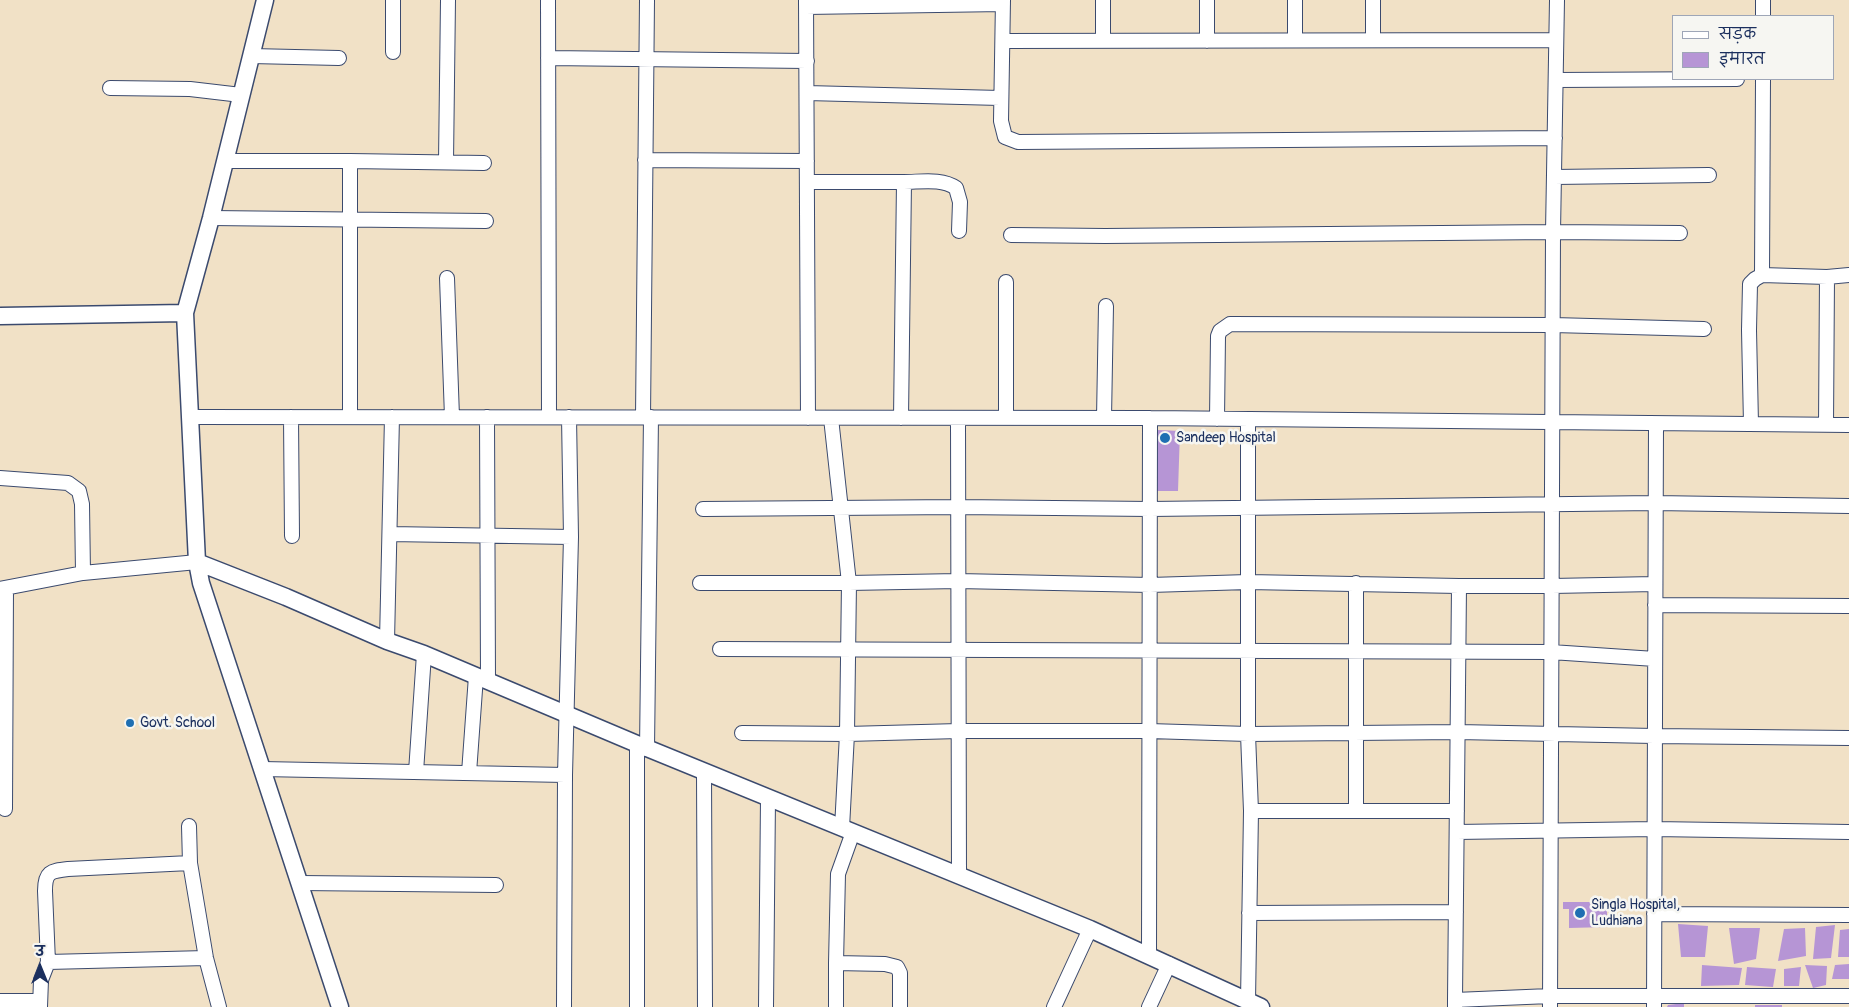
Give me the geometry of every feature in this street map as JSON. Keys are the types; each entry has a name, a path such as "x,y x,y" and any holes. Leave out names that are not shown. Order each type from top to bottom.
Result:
{"street":[{"path":"265,0 211,218 185,313 197,562 201,583 340,1007"},
{"path":"393,0 393,52"},
{"path":"446,162 448,0"},
{"path":"548,0 549,417"},
{"path":"637,1007 647,417 645,160 647,0"},
{"path":"1103,0 1103,41"},
{"path":"1207,41 1208,0"},
{"path":"1295,0 1295,40"},
{"path":"1372,0 1373,40"},
{"path":"1550,1002 1553,232 1557,0"},
{"path":"1763,0 1763,15"},
{"path":"808,418 806,4 1003,2 1000,98 1002,132 1005,137 1018,142 1555,138"},
{"path":"1003,41 1556,40"},
{"path":"251,56 339,58"},
{"path":"548,58 806,61"},
{"path":"1556,80 1672,79"},
{"path":"1762,275 1763,80"},
{"path":"110,88 190,89 242,95"},
{"path":"806,93 1000,98"},
{"path":"645,160 807,161"},
{"path":"225,161 484,162"},
{"path":"350,161 350,417"},
{"path":"1554,177 1709,175"},
{"path":"807,182 949,183 956,188 960,202 959,231"},
{"path":"901,418 904,182"},
{"path":"211,218 486,221"},
{"path":"1012,235 1680,233"},
{"path":"1751,424 1750,284 1754,279 1762,275 1827,277 1849,275"},
{"path":"1826,425 1827,277"},
{"path":"447,278 452,417"},
{"path":"1006,282 1006,418"},
{"path":"1104,418 1106,306"},
{"path":"0,316 185,313"},
{"path":"1217,419 1218,336 1220,331 1230,324 1553,325 1704,329"},
{"path":"191,416 1150,418 1849,425"},
{"path":"291,417 292,536"},
{"path":"388,641 392,417"},
{"path":"469,773 482,678 489,536 487,417"},
{"path":"564,1007 565,775 571,537 569,417"},
{"path":"832,418 849,583 848,830 838,874 836,1007"},
{"path":"958,418 959,876"},
{"path":"1149,955 1150,418"},
{"path":"5,810 3,589 83,573 197,562 482,678 704,772 1090,929 1169,964 1248,1003 1250,811 1248,734 1248,419"},
{"path":"1654,1002 1656,424"},
{"path":"0,478 68,483 79,491 82,504 83,573"},
{"path":"703,509 958,507 1150,509 1655,503 1849,506"},
{"path":"390,534 571,537"},
{"path":"700,583 958,581 1150,585 1248,582 1459,586 1655,584"},
{"path":"1356,583 1356,810"},
{"path":"1459,586 1455,1004 1654,1002 1849,996"},
{"path":"1655,605 1849,606"},
{"path":"720,649 1551,652 1655,659"},
{"path":"416,772 424,654"},
{"path":"742,733 848,734 959,731 1149,731 1248,734 1458,732 1849,738"},
{"path":"262,769 565,775"},
{"path":"704,772 705,1007"},
{"path":"766,1007 768,798"},
{"path":"1250,811 1457,811"},
{"path":"189,826 190,863 206,958 219,1007"},
{"path":"1457,832 1654,829 1849,832"},
{"path":"0,1001 40,1004 41,980 48,962 45,880 49,874 55,870 190,863"},
{"path":"300,883 496,885"},
{"path":"1249,913 1456,912"},
{"path":"1654,914 1849,915"},
{"path":"1054,1007 1090,929"},
{"path":"48,962 206,958"},
{"path":"836,964 885,964 897,967 900,972 900,1007"},
{"path":"1148,1007 1169,964"}],"building":[{"path":"1158,430 1180,431 1178,491 1156,491"},
{"path":"1563,902 1597,902 1597,907 1604,907 1604,903 1607,903 1607,927 1569,928 1569,909 1563,909"},
{"path":"1678,924 1708,926 1705,957 1681,957"},
{"path":"1835,925 1831,958 1813,959 1816,927"},
{"path":"1729,928 1760,928 1756,959 1734,964"},
{"path":"1805,928 1806,956 1778,961 1784,929"},
{"path":"1849,929 1849,957 1838,957 1840,930"},
{"path":"1849,964 1849,979 1832,979 1835,965"},
{"path":"1702,965 1742,968 1739,985 1701,986"},
{"path":"1805,965 1827,966 1826,985 1813,988"},
{"path":"1747,967 1776,969 1773,987 1745,985"},
{"path":"1801,967 1799,986 1784,986 1784,969"},
{"path":"1684,1003 1684,1007 1667,1007 1668,1005"},
{"path":"1755,1005 1782,1005 1782,1007 1755,1007"}],"place":[{"name":"Sandeep Hospital","path":"1165,438"},
{"name":"Govt. School","path":"130,723"},
{"name":"Singla Hospital, Ludhiana","path":"1580,913"}]}
